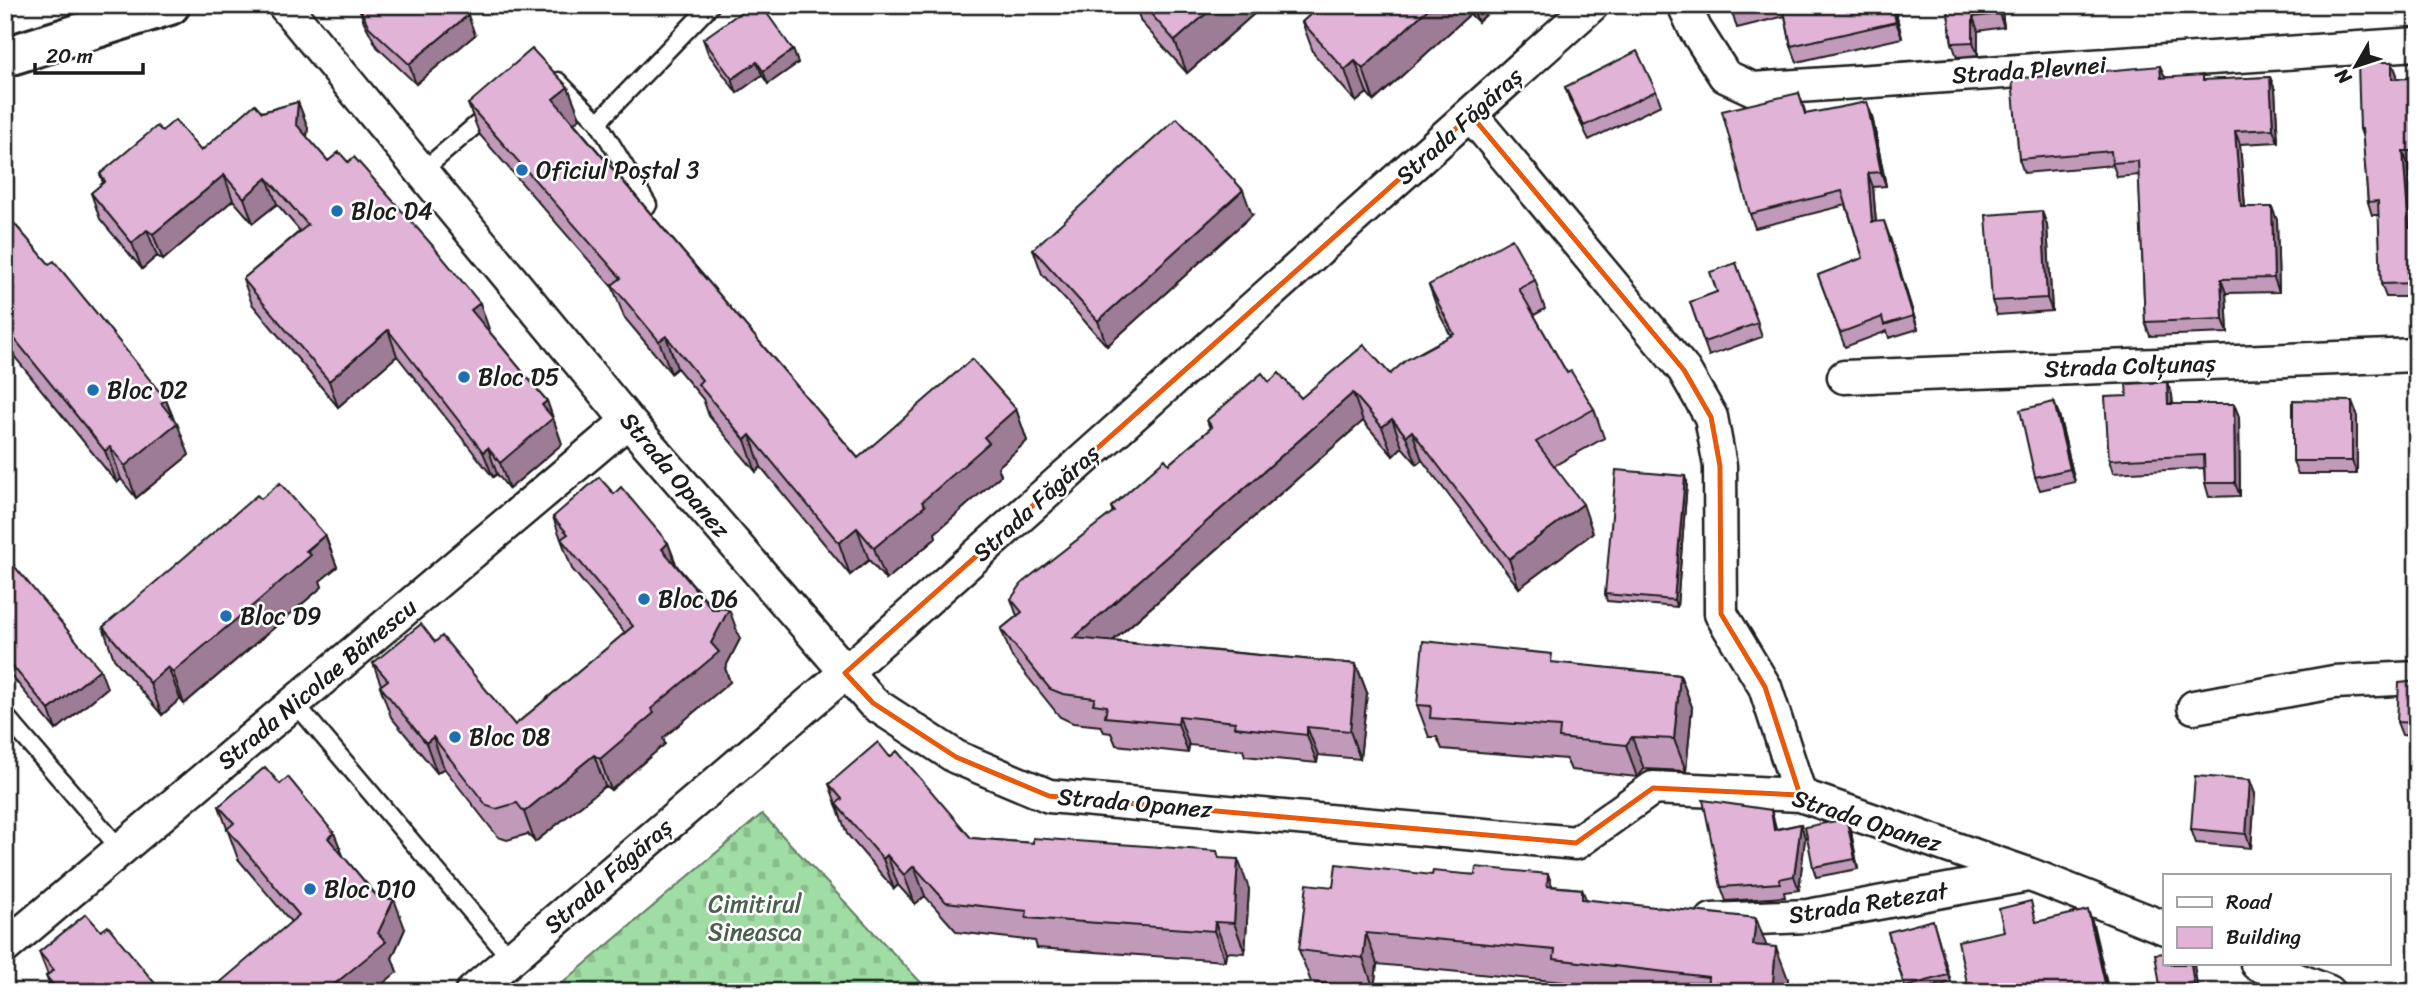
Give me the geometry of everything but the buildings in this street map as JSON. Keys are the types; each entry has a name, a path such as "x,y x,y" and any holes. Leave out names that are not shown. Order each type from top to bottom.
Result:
{"main road":[{"path":"5,57 170,5"}],"street":[{"name":"Strada Opanez","path":"284,5 628,421 845,673 873,703 956,757 1049,796 1576,843 1653,788 1800,795 2028,874 2163,927"},
{"name":"Strada Făgăraș","path":"472,992 845,673 1592,5"},
{"name":"Strada Plevnei","path":"1684,5 1725,76 1753,89 2417,44"},
{"path":"1471,115 1684,370 1711,417 1720,466 1721,614 1765,687 1800,795"},
{"name":"Strada Colțunaș","path":"1844,377 2417,355"},
{"name":"Strada Nicolae Bănescu","path":"5,947 628,421"},
{"path":"2194,707 2334,682 2417,678"},
{"name":"Strada Retezat","path":"1707,920 1808,916 2028,874"},
{"path":"2260,965 2329,992"}],"lane":[{"path":"598,122 711,5"},
{"path":"544,67 598,122 648,205"},
{"path":"421,172 503,102"},
{"path":"295,703 511,959"},
{"path":"5,715 121,850"}],"highlighted area":[{"path":"1471,115 1684,370 1711,417 1720,466 1721,614 1765,687 1800,795 1653,788 1576,843 1049,796 956,757 873,703 845,673"}],"green space":[{"name":"Cimitirul Sineasca","path":"762,814 930,992 552,992"}],"place":[{"name":"Oficiul Poștal 3","path":"522,170"},
{"name":"Bloc D4","path":"337,211"},
{"name":"Bloc D5","path":"464,377"},
{"name":"Bloc D2","path":"93,390"},
{"name":"Bloc D6","path":"644,599"},
{"name":"Bloc D9","path":"226,616"},
{"name":"Bloc D8","path":"455,737"},
{"name":"Bloc D10","path":"310,889"}]}
